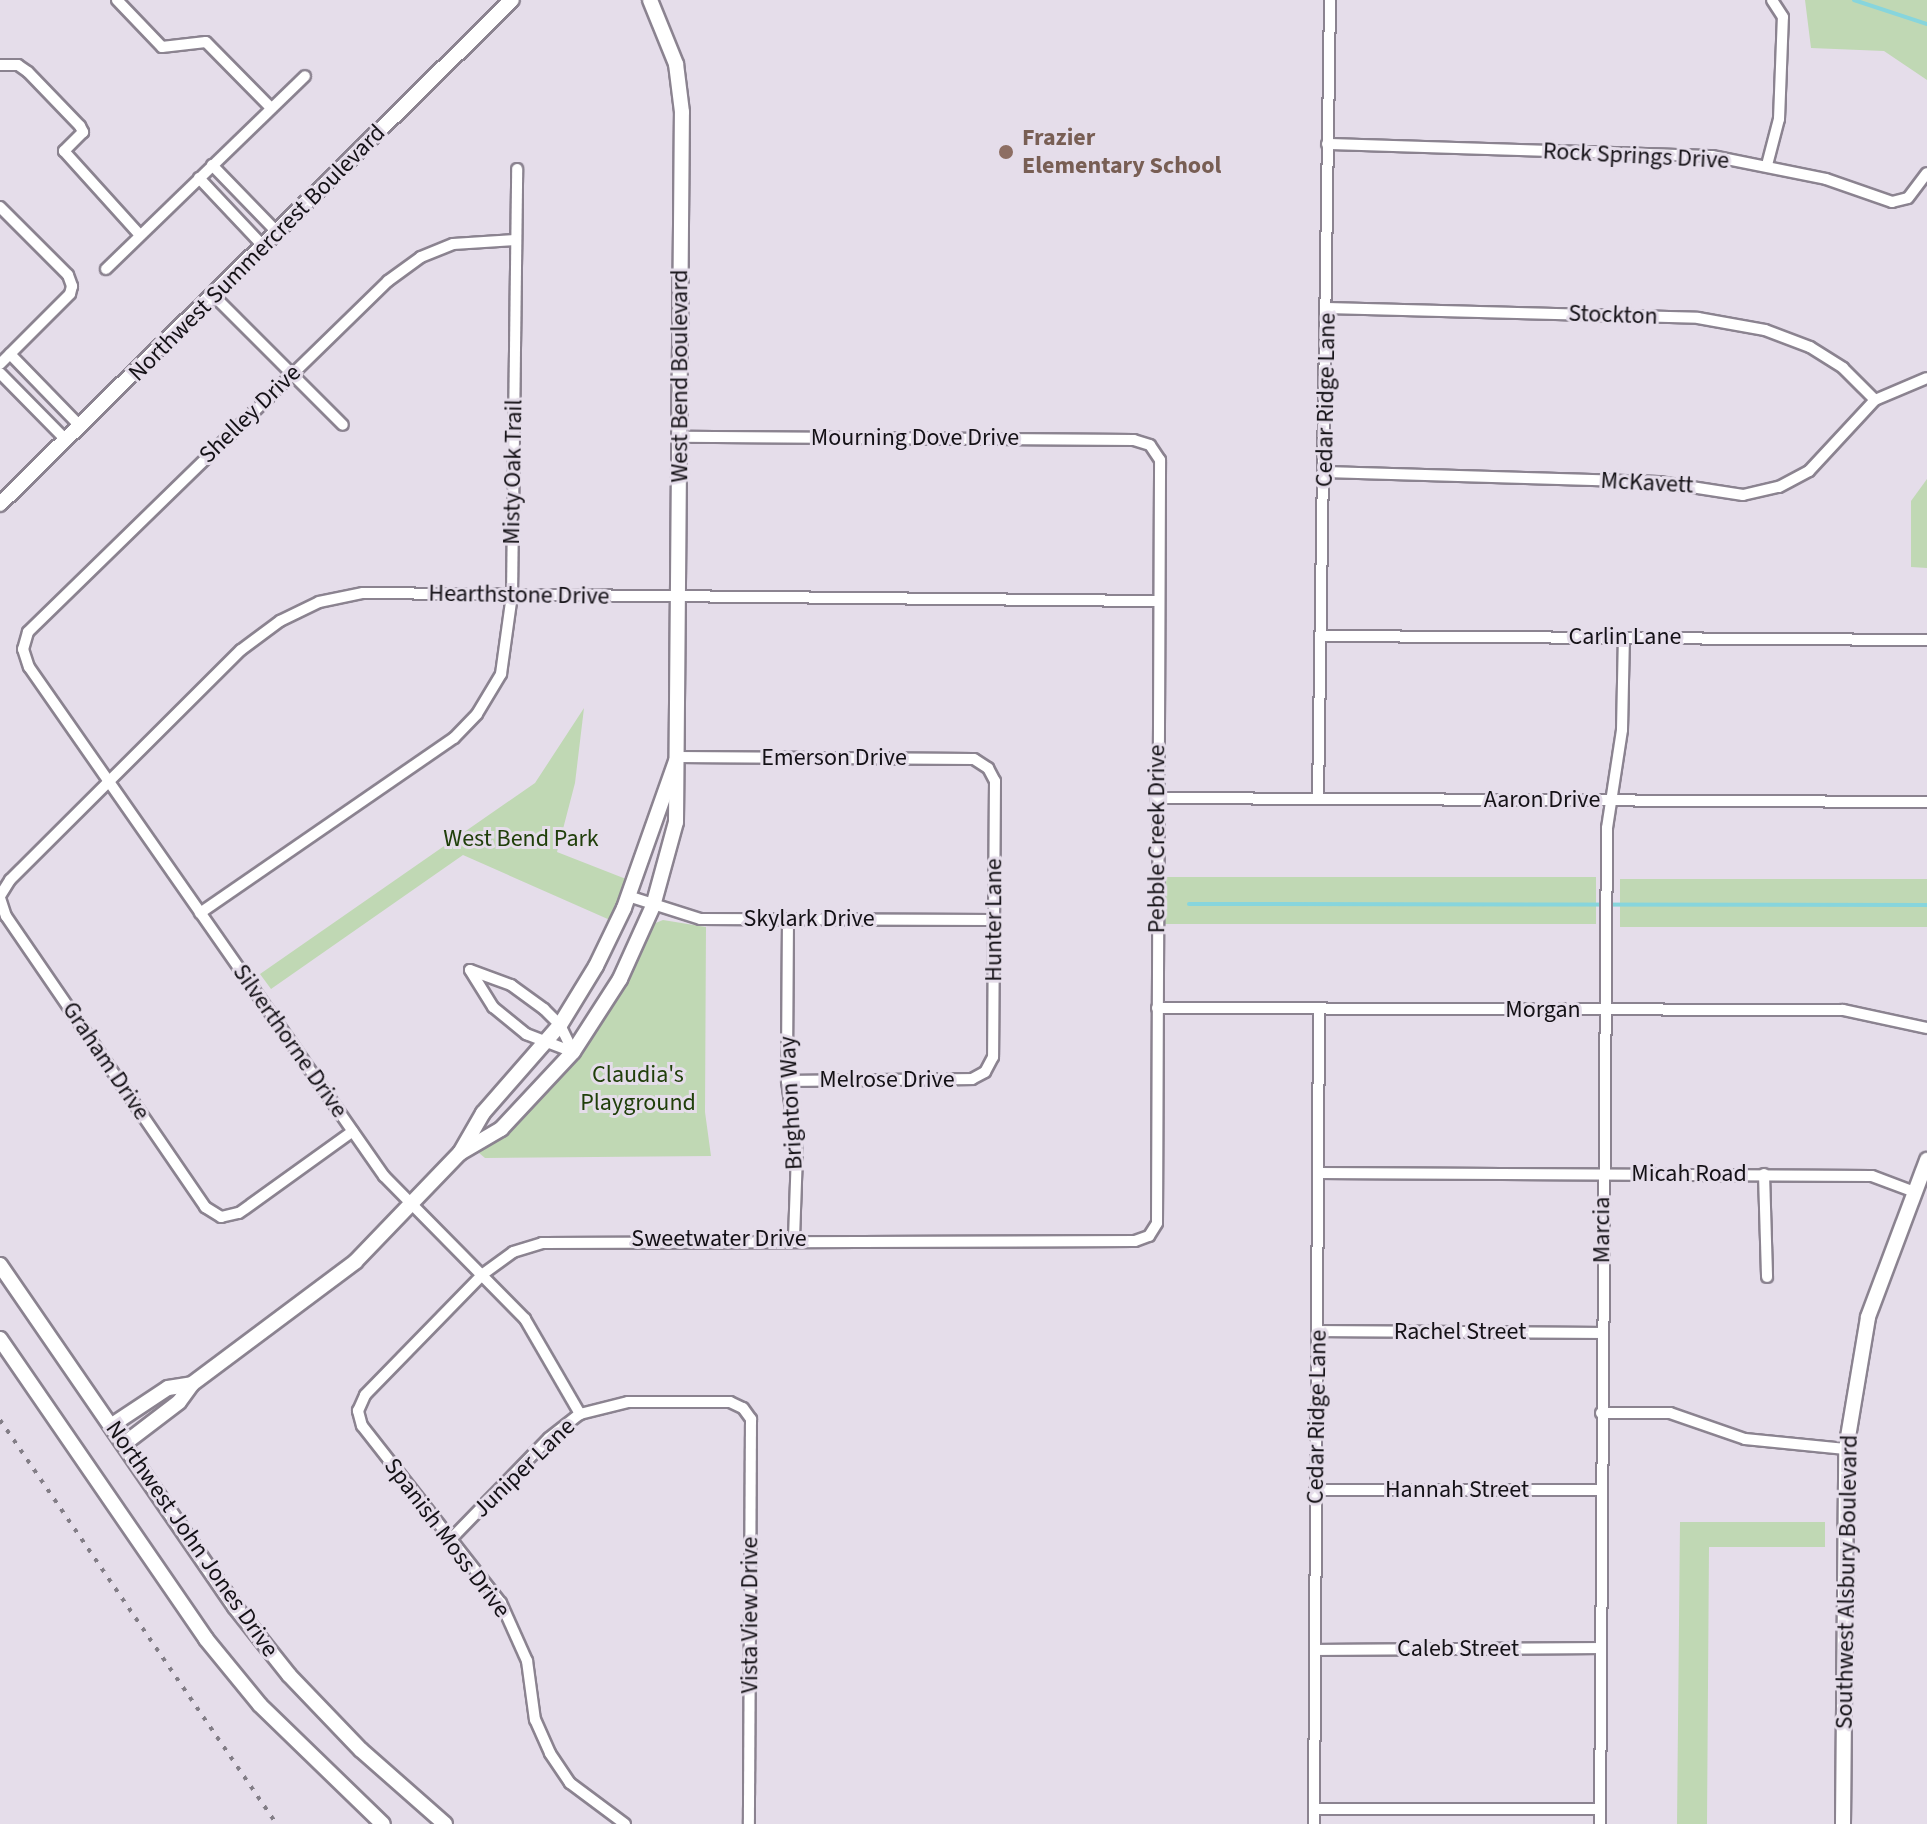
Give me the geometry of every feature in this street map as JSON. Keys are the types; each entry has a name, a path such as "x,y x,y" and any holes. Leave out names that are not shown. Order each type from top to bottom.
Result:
{"street":[{"path":"117,0 162,47 206,42 271,108"},
{"name":"Northwest Summercrest Boulevard","path":"0,504 512,0"},
{"name":"West Bend Boulevard","path":"460,1153 501,1129 573,1052 620,979 653,906 676,822 682,112 676,64 650,0"},
{"name":"Cedar Ridge Lane","path":"1318,799 1323,636 1330,0"},
{"path":"1767,165 1779,119 1783,17 1772,0"},
{"path":"0,65 18,65 28,72 80,126 83,132 64,151 140,235"},
{"path":"106,269 305,76"},
{"name":"Rock Springs Drive","path":"1327,144 1654,153 1767,165 1892,202 1908,198 1927,173"},
{"path":"212,165 278,233"},
{"name":"Misty Oak Trail","path":"200,913 454,738 477,714 501,674 512,595 517,169"},
{"path":"199,178 264,247"},
{"path":"0,207 68,275 72,286 70,294 0,364"},
{"name":"Shelley Drive","path":"23,649 28,632 388,281 421,257 453,244 515,240"},
{"path":"214,296 343,425"},
{"name":"Stockton","path":"1327,308 1698,318 1765,330 1810,347 1843,368 1875,400"},
{"path":"10,354 80,426"},
{"path":"0,373 66,440"},
{"name":"McKavett","path":"1325,472 1659,482 1743,495 1779,487 1809,471 1875,400 1927,378"},
{"name":"Mourning Dove Drive","path":"680,437 1134,440 1150,445"},
{"name":"Pebble Creek Drive","path":"1149,1236 1157,1223 1156,798 1160,460 1150,445"},
{"name":"Hearthstone Drive","path":"0,897 10,880 241,650 280,621 319,602 363,593 1158,601"},
{"name":"Carlin Lane","path":"1323,636 1927,640"},
{"name":"Marcia","path":"1600,1824 1606,884 1611,800 1622,730 1624,638"},
{"name":"Silverthorne Drive","path":"23,649 29,667 353,1131 411,1205 525,1319 580,1414"},
{"name":"West Bend Boulevard","path":"124,1444 179,1402 192,1384 306,1303 411,1205 460,1153 483,1113 560,1025 628,896 677,757"},
{"name":"Emerson Drive","path":"677,757 974,759 988,768"},
{"name":"Hunter Lane","path":"985,1072 993,1057 995,781 988,768"},
{"name":"Aaron Drive","path":"1156,798 1927,802"},
{"name":"Skylark Drive","path":"628,896 700,919 994,920"},
{"name":"Graham Drive","path":"0,897 6,916 197,1195 221,1217 239,1213 353,1131"},
{"name":"Brighton Way","path":"788,919 787,1081 797,1153 794,1240"},
{"path":"470,970 511,985 560,1025 573,1052 543,1044 493,1007 470,970"},
{"name":"Morgan","path":"1157,1008 1843,1010 1927,1028"},
{"name":"Cedar Ridge Lane","path":"1314,1824 1319,1009"},
{"name":"Melrose Drive","path":"787,1081 972,1079 985,1072"},
{"name":"Southwest Alsbury Boulevard","path":"1843,1824 1846,1449 1868,1317 1912,1191 1927,1160"},
{"name":"Micah Road","path":"1318,1173 1872,1176 1912,1191"},
{"path":"1764,1174 1767,1277"},
{"name":"Sweetwater Drive","path":"358,1411 365,1395 483,1274 513,1252 576,1239 1135,1241 1149,1236"},
{"name":"Northwest John Jones Drive","path":"0,1265 235,1607 289,1675 361,1750 445,1824"},
{"name":"Rachel Street","path":"1318,1331 1601,1333"},
{"name":"Northwest John Jones Drive","path":"0,1339 206,1639 271,1716 383,1824"},
{"name":"West Bend Boulevard","path":"112,1425 168,1388 192,1384"},
{"name":"Juniper Lane","path":"452,1538 549,1438 580,1414 628,1402 730,1402 743,1408"},
{"name":"Vista View Drive","path":"743,1408 751,1419 749,1824"},
{"name":"Spanish Moss Drive","path":"358,1411 362,1426 501,1603 527,1661 535,1720 550,1753 570,1783 625,1824"},
{"path":"1601,1413 1670,1413 1745,1439 1846,1449"},
{"name":"Hannah Street","path":"1315,1490 1600,1490"},
{"name":"Caleb Street","path":"1316,1650 1600,1648"},
{"path":"1314,1809 1600,1809"}],"green space":[{"path":"1805,0 1927,0 1927,80 1884,51 1811,48"},
{"path":"1927,479 1927,568 1911,567 1911,501"},
{"name":"West Bend Park","path":"584,708 575,783 557,852 626,879 610,920 463,855 271,989 260,974 535,783"},
{"path":"1165,877 1596,877 1596,924 1165,924"},
{"path":"1620,879 1927,879 1927,927 1620,927"},
{"name":"Claudia's Playground","path":"663,920 706,927 705,1112 711,1156 485,1158 479,1153 523,1117 574,1060 618,994 653,924"},
{"path":"1680,1522 1825,1522 1825,1547 1709,1547 1707,1824 1677,1824"}],"waterway":[{"path":"1854,0 1927,24"},
{"path":"1189,904 1927,905"}],"railway":[{"path":"0,1420 277,1824"}],"place":[{"name":"Frazier Elementary School","path":"1006,152"}]}
